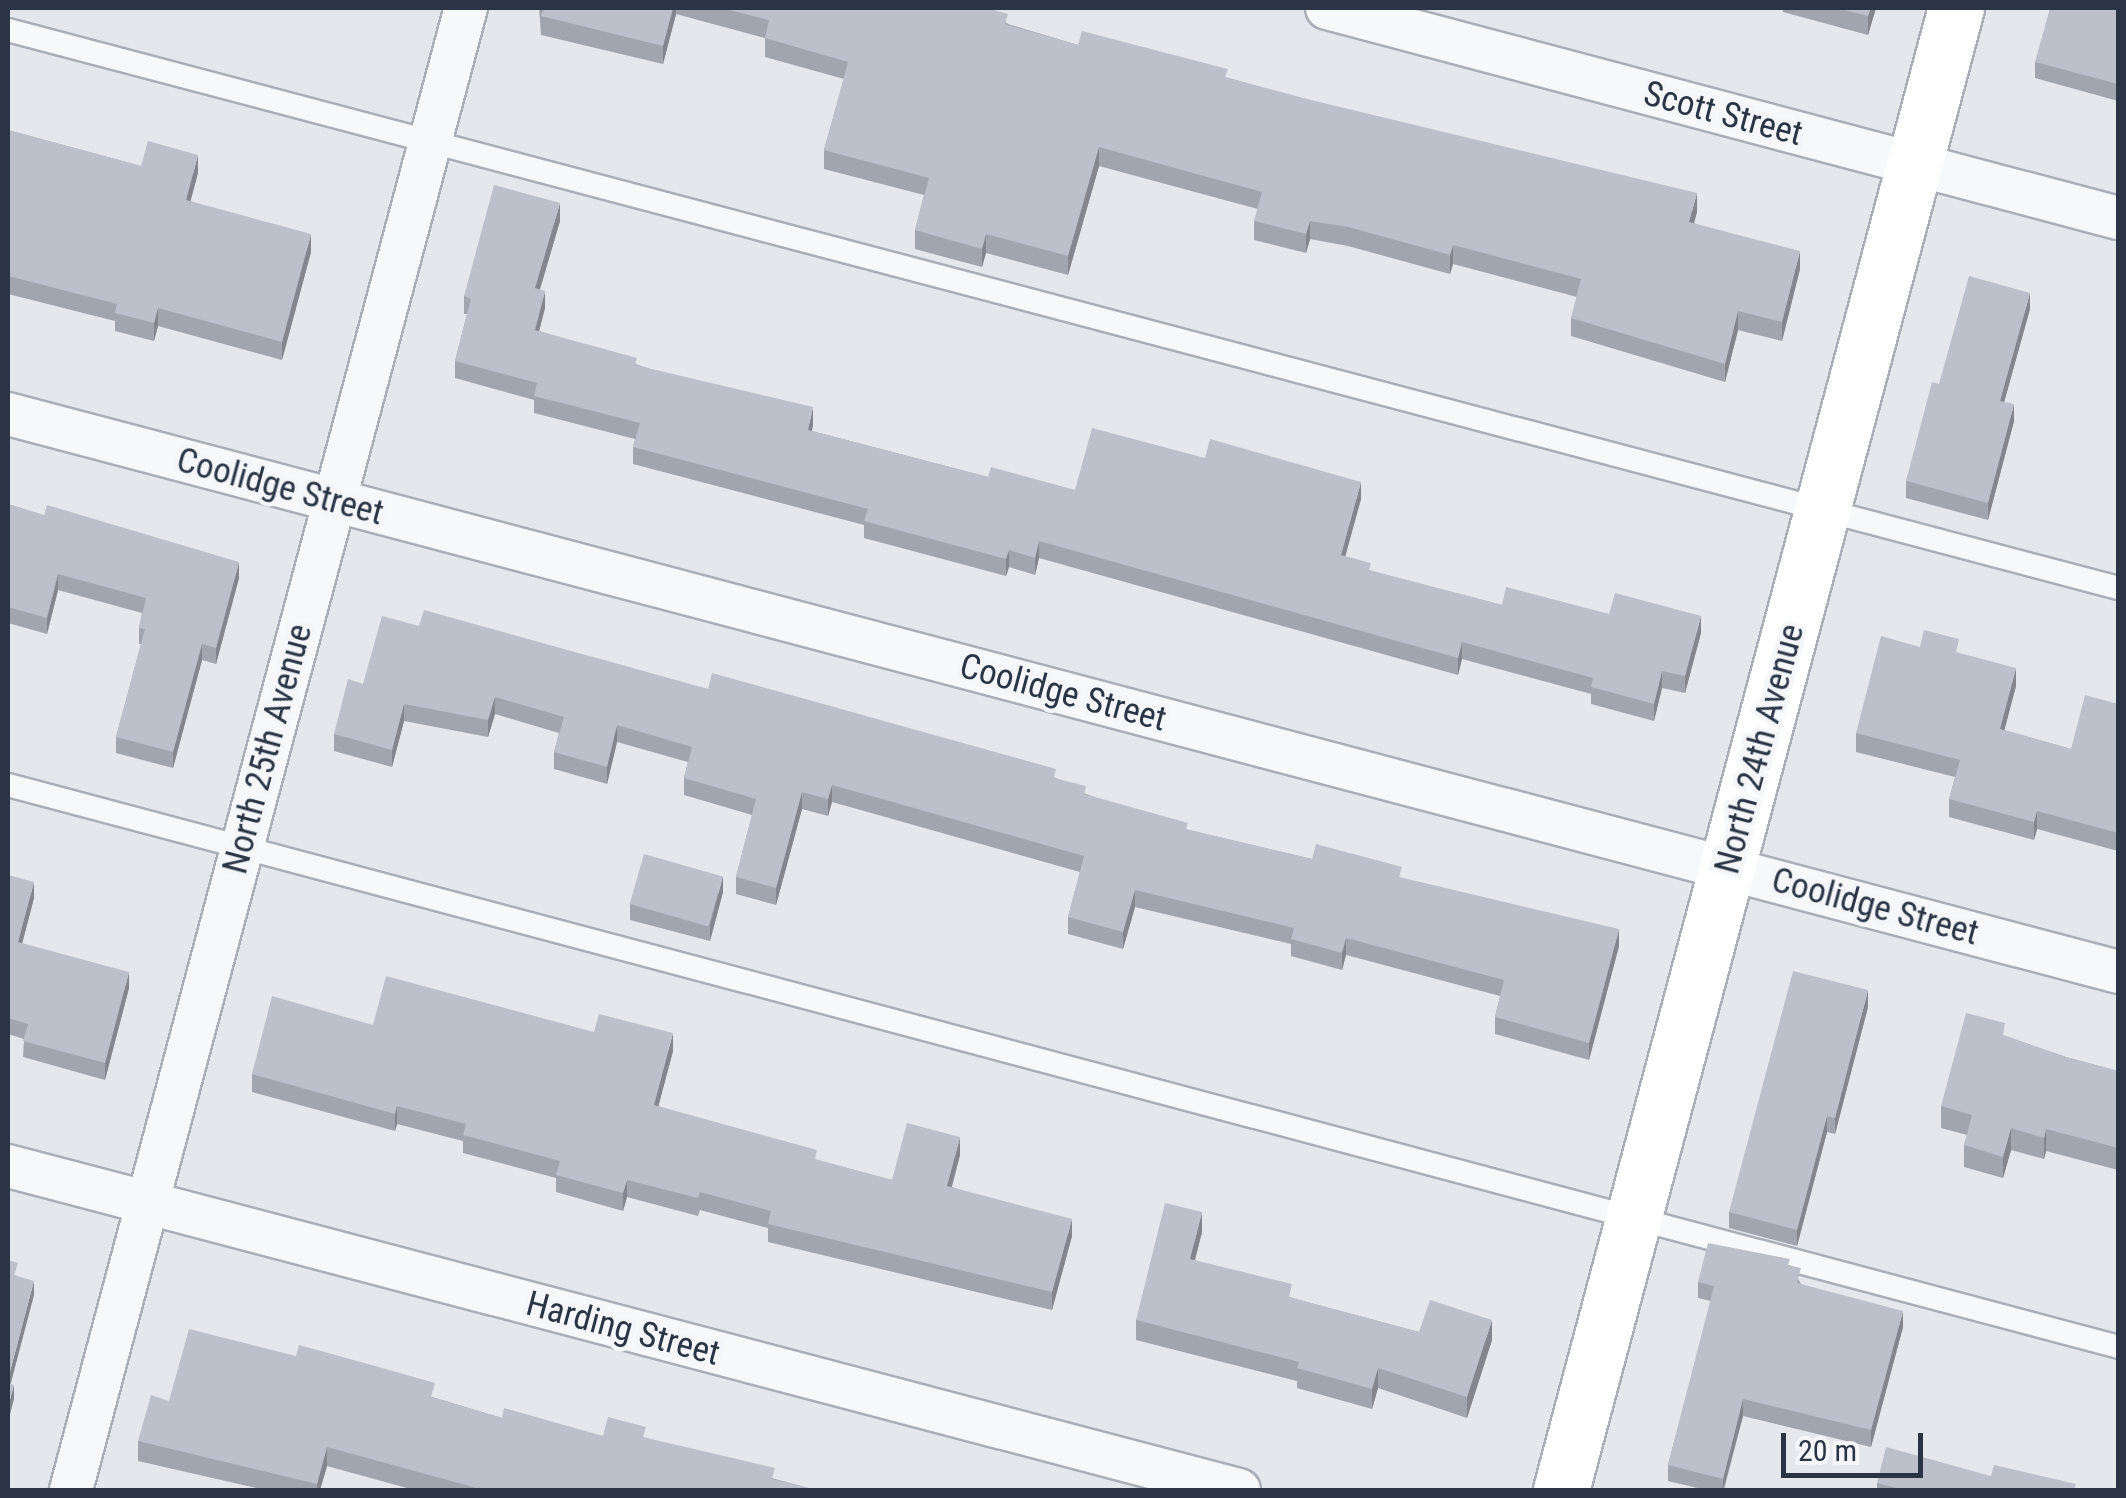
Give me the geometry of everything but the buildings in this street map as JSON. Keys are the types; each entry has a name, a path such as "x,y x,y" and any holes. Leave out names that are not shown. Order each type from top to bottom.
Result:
{"street":[{"name":"North 25th Avenue","path":"71,1490 466,8"},
{"name":"Scott Street","path":"1327,8 2118,218"},
{"name":"North 24th Avenue","path":"1561,1490 1956,8"},
{"name":"Coolidge Street","path":"8,414 2118,972"},
{"name":"Harding Street","path":"8,1166 1239,1490"}],"lane":[{"path":"8,30 2118,588"},
{"path":"8,785 2118,1346"}]}
